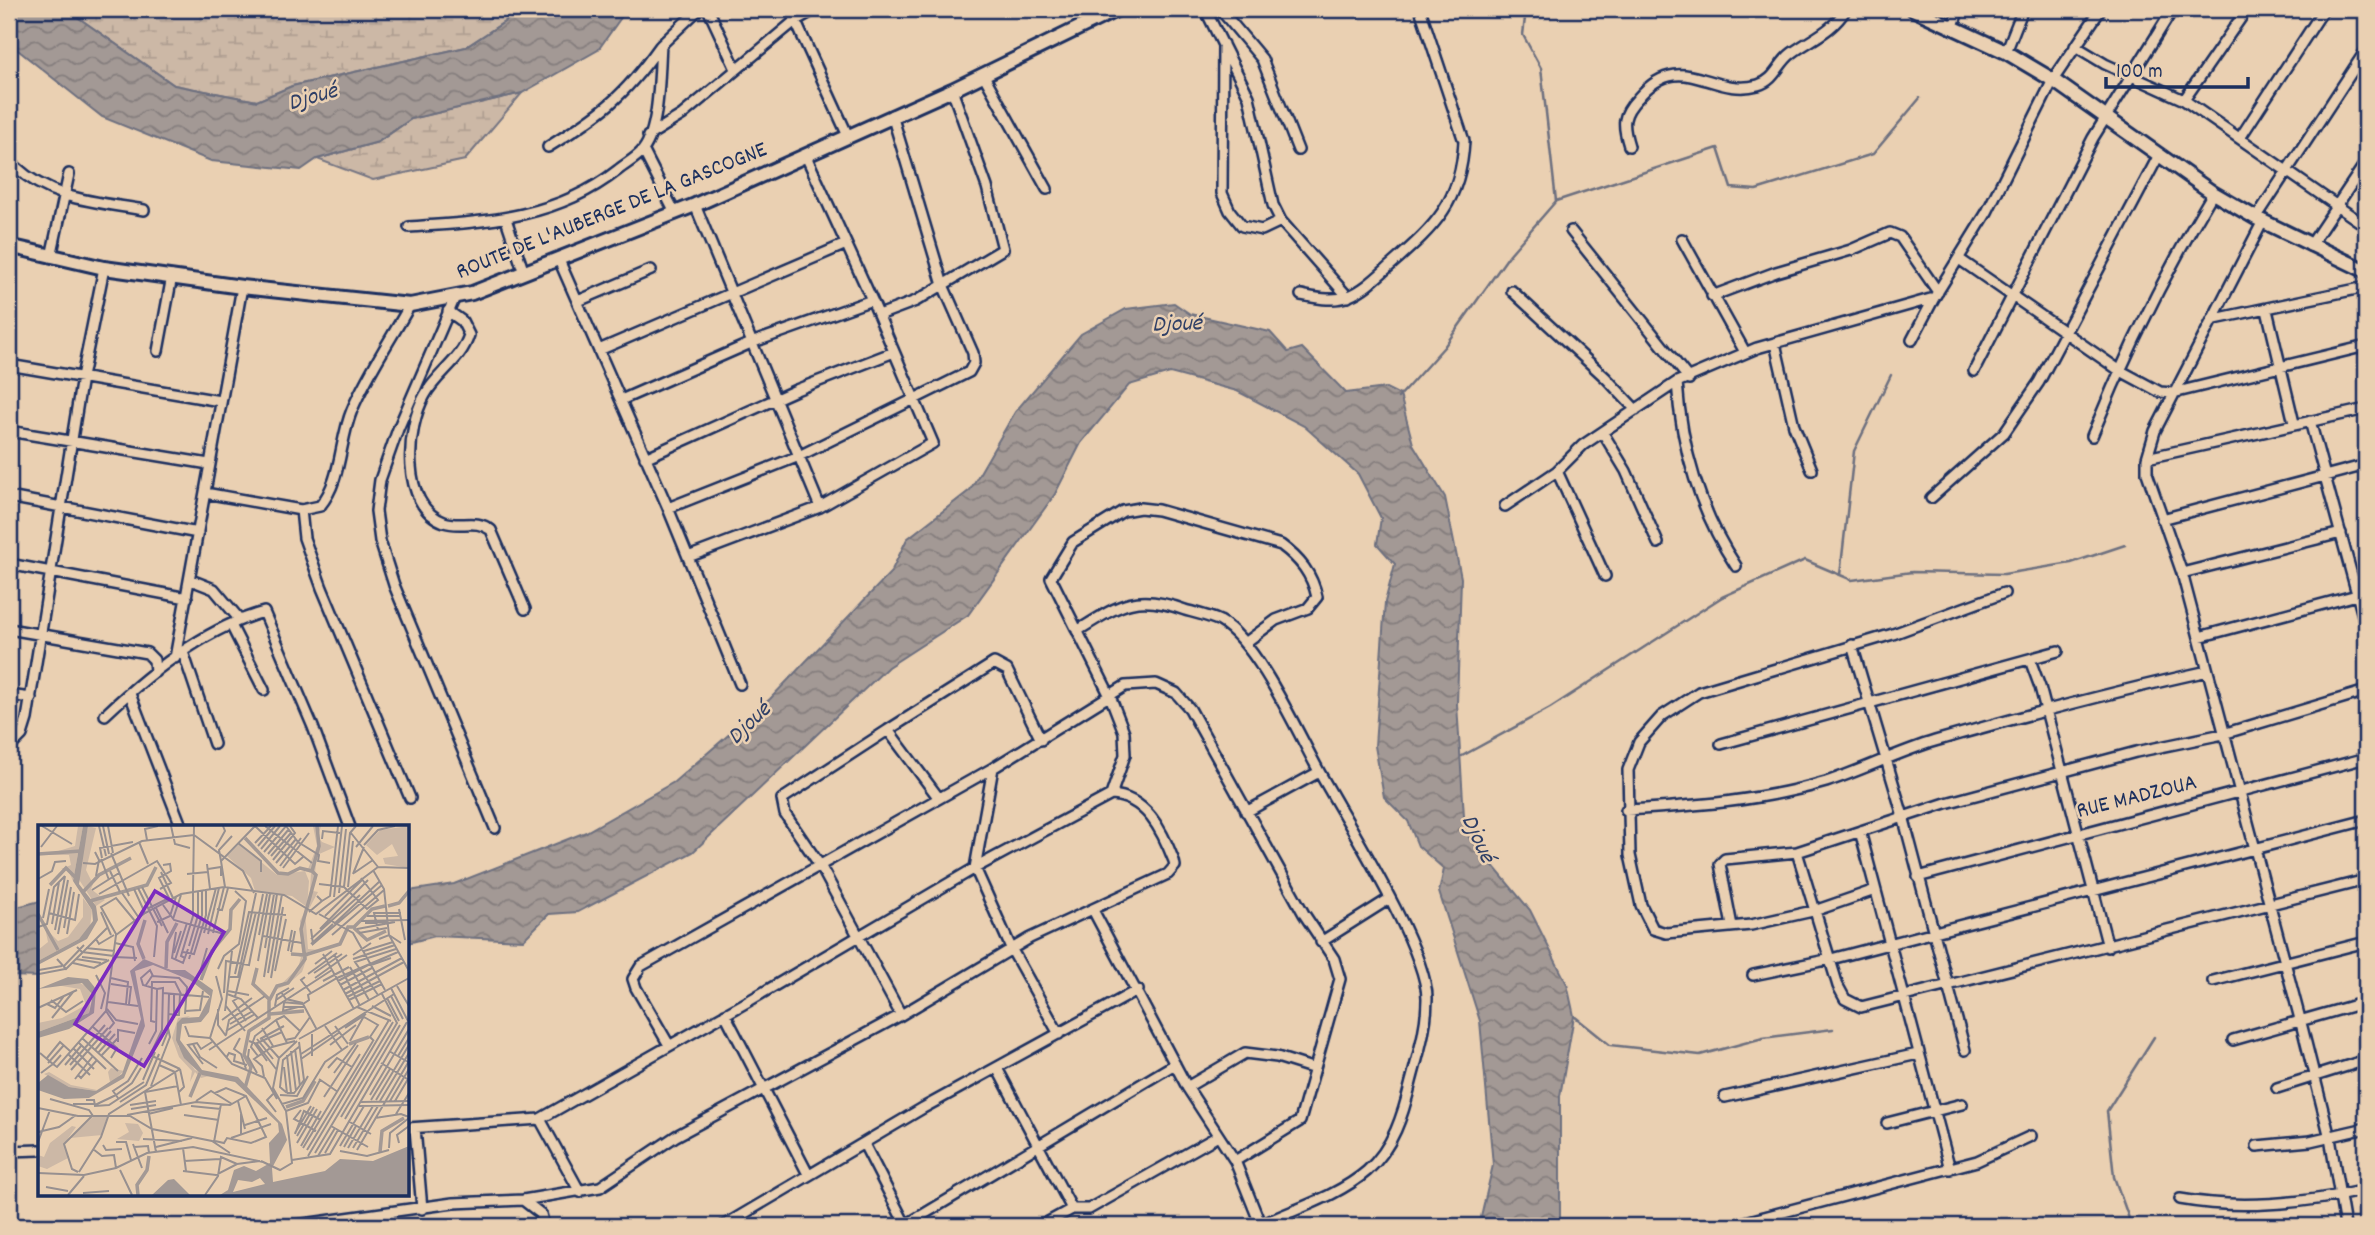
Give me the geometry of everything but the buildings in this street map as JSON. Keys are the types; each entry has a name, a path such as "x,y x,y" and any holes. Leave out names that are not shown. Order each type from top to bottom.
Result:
{"street":[{"path":"548,147 610,107 629,88 661,45 699,9"},
{"path":"708,9 736,69"},
{"path":"790,9 848,136"},
{"path":"648,136 682,115 796,20 816,9"},
{"name":"ROUTE DE L'AUBERGE DE LA GASCOGNE","path":"9,246 104,268 242,287 410,306 455,297 559,260 695,205 952,90 1118,9"},
{"path":"1205,9 1249,96 1273,205 1281,221 1348,297"},
{"path":"1220,9 1262,59 1297,150"},
{"path":"1301,295 1324,300 1348,297 1376,278 1428,232 1444,214 1458,181 1464,141 1420,9"},
{"path":"1629,146 1622,126 1623,117 1650,83 1681,74 1748,87 1760,84 1771,79 1793,52 1831,29 1846,9"},
{"path":"1913,9 2006,52 2053,80 2213,192 2310,246 2366,271"},
{"path":"1953,26 1959,9"},
{"path":"2006,52 2023,9"},
{"path":"1912,340 1987,212 2053,80 2101,9"},
{"path":"1974,371 2105,117 2173,9"},
{"path":"2183,100 2247,9"},
{"path":"2240,138 2324,9"},
{"path":"1223,42 1222,193 1230,211 1242,226 1252,231 1262,230 1281,221"},
{"path":"409,227 506,219 569,201 596,187 643,150 658,91 661,45"},
{"path":"2075,46 2183,100 2366,226"},
{"path":"2344,1226 2330,1138 2300,1019 2222,734 2182,573 2147,473 2147,458 2155,431 2173,393 2215,319 2260,220 2366,50"},
{"path":"983,74 1047,190"},
{"path":"879,316 916,301 1003,249 987,187 952,90"},
{"path":"668,509 799,456 969,372 974,363 970,344 943,285 892,115"},
{"path":"643,150 675,213"},
{"path":"1931,498 2004,433 2039,382 2159,155"},
{"path":"688,557 820,507 933,443 873,300 806,156"},
{"path":"2310,246 2366,162"},
{"path":"16,167 42,187 64,195 144,210"},
{"path":"51,257 69,174"},
{"path":"2092,436 2119,369 2173,261 2213,192"},
{"path":"695,205 820,507"},
{"path":"506,219 524,273"},
{"path":"1571,230 1689,379"},
{"path":"1712,296 1776,272 1851,250 1890,233 1900,237 1936,295"},
{"path":"1682,239 1745,352"},
{"path":"599,350 846,244"},
{"path":"1959,259 2066,330 2119,369 2160,392 2173,393 2366,346"},
{"path":"559,260 668,509 740,684"},
{"path":"9,748 22,734 30,698 82,377 104,268"},
{"path":"578,300 651,270"},
{"path":"158,351 172,276"},
{"path":"214,744 179,655 209,464 242,287"},
{"path":"2215,319 2366,287"},
{"path":"1512,291 1606,378 1636,410"},
{"path":"1504,506 1557,471 1583,445 1677,382 1745,352 1936,295"},
{"path":"455,297 380,480 376,511 380,541 394,584 495,828"},
{"path":"621,400 751,343 873,300"},
{"path":"205,493 313,510 328,496 352,408 410,306"},
{"path":"2267,310 2294,424"},
{"path":"448,311 462,321 469,335 464,352 424,397 413,445 411,478 421,502 444,522 481,523 491,530 525,609"},
{"path":"1775,343 1794,426 1812,470"},
{"path":"645,458 777,399 894,352"},
{"path":"9,365 220,401"},
{"path":"1677,382 1684,437 1704,507 1716,534 1736,566"},
{"path":"2147,458 2366,409"},
{"path":"2310,421 2366,628"},
{"path":"9,431 209,464"},
{"path":"1603,433 1626,471 1658,543"},
{"path":"2162,519 2366,465"},
{"path":"1557,471 1605,576"},
{"path":"9,497 198,533"},
{"path":"1111,795 1125,755 1126,742 1110,696 1054,586 1053,572 1073,542 1123,511 1140,508 1158,510 1281,545 1297,557 1314,580 1317,597 1308,608 1276,620 1245,643"},
{"path":"301,510 304,538 335,623 410,799"},
{"path":"2182,573 2341,533"},
{"path":"9,564 187,598"},
{"path":"191,579 214,589 236,622 264,690"},
{"path":"1875,890 1817,910 1751,925 1666,933 1653,929 1641,905 1630,855 1626,810 1628,770 1632,754 1649,729 1679,703 1699,691 1956,614 2004,593"},
{"path":"2199,637 2357,594"},
{"path":"1077,631 1111,609 1145,599 1219,621 1245,643 1389,899 1415,951 1424,976 1427,998 1422,1040 1393,1139 1380,1158 1344,1187 1260,1226 1235,1161 1187,1087 1138,990 1093,910"},
{"path":"106,715 155,672 179,655 236,622 264,612 313,727 348,825"},
{"path":"9,629 147,653 154,660 155,672"},
{"path":"1852,645 1903,816 1965,1050"},
{"path":"1721,744 2058,651"},
{"path":"2030,660 2079,832 2108,947"},
{"path":"901,1016 821,867 785,814 782,799 994,663 1007,670 1041,740"},
{"path":"1626,810 1720,804 1797,789 1849,774 1886,757 2045,710 2208,671"},
{"path":"669,1045 635,988 634,972 993,768 1110,696 1137,683 1156,684 1176,693 1190,709 1246,812 1321,942 1334,959 1340,979 1300,1121 1235,1161"},
{"path":"1732,926 1722,860 1797,852 1903,816 2060,772 2222,734 2366,691"},
{"path":"130,694 180,822"},
{"path":"9,695 30,698"},
{"path":"888,730 938,797"},
{"name":"RUE MADZOUA","path":"1918,877 2079,832 2366,758"},
{"path":"993,768 975,868 1012,950 1059,1034"},
{"path":"1246,812 1319,772"},
{"path":"289,1226 319,1224 422,1209 453,1203 523,1200 580,1192 600,1186 676,1136 901,1016 1051,927 1168,874 1175,866 1148,813 1129,797 1111,795 975,868 540,1119 411,1128 422,1209"},
{"path":"1754,975 1830,959 2366,820"},
{"path":"1860,831 1950,1169"},
{"path":"1797,852 1817,910 1838,986 1845,999 1855,1006 1903,999 2366,880"},
{"path":"1321,942 1389,899"},
{"path":"2213,981 2366,942"},
{"path":"723,1226 923,1108 998,1070 1138,990"},
{"path":"2233,1040 2366,1002"},
{"path":"725,1014 808,1174"},
{"path":"1187,1087 1245,1053 1277,1057 1315,1069"},
{"path":"1725,1097 1918,1054"},
{"path":"2277,1088 2366,1060"},
{"path":"864,1144 906,1226 1039,1143 1175,1064"},
{"path":"998,1070 1072,1209"},
{"path":"1887,1123 1962,1104"},
{"path":"540,1119 580,1192"},
{"path":"2257,1146 2280,1146 2330,1138 2366,1128"},
{"path":"1043,1226 1072,1209 1090,1209 1218,1136"},
{"path":"1730,1226 1950,1169 2000,1152 2031,1136"},
{"path":"9,1151 38,1150"},
{"path":"2180,1199 2211,1204 2252,1204 2340,1196 2366,1190"},
{"path":"541,1214 552,1195"},
{"path":"523,1200 541,1214 544,1226"},
{"path":"389,1213 391,1226"}],"green space":[{"path":"66,9 524,9 466,47 292,86 257,101 174,85"},
{"path":"522,93 465,160 373,180 317,159 378,142 411,119"}],"water":[{"name":"Djoué","path":"9,9 66,9 174,85 257,101 292,86 466,47 524,9 627,9 598,50 522,93 411,119 378,142 317,159 301,170 211,161 102,117 9,43"},
{"name":"Djoué","path":"1174,303 1190,314 1270,332 1288,352 1302,348 1346,393 1386,388 1400,395 1413,444 1445,497 1461,578 1457,704 1465,832 1530,910 1567,984 1574,1016 1560,1096 1560,1226 1479,1226 1493,1165 1480,1021 1439,892 1444,869 1418,846 1408,821 1384,797 1375,746 1385,602 1395,564 1377,544 1381,518 1358,474 1304,426 1237,391 1170,373 1129,385 1081,443 1055,494 968,615 888,667 693,852 578,912 549,914 523,940 435,936 410,942 410,891 454,884 586,832 674,782 770,699 891,572 907,539 970,490 1015,412 1081,334 1126,309"},
{"path":"38,902 38,977 9,976 9,909"}],"waterway":[{"path":"1526,9 1523,35 1541,68 1556,201"},
{"path":"1398,398 1444,347 1510,254 1556,201 1718,148 1731,188 1756,190 1873,154 1920,98"},
{"path":"1840,575 1854,451 1891,375"},
{"path":"1462,756 1550,708 1722,597 1805,560 1852,580 1912,572 2004,574 2071,563 2125,545"},
{"path":"1574,1016 1610,1045 1700,1055 1763,1038 1833,1029"},
{"path":"2131,1224 2114,1177 2107,1111 2154,1037"},
{"path":"2015,1226 2041,1220 2152,1226"}]}
